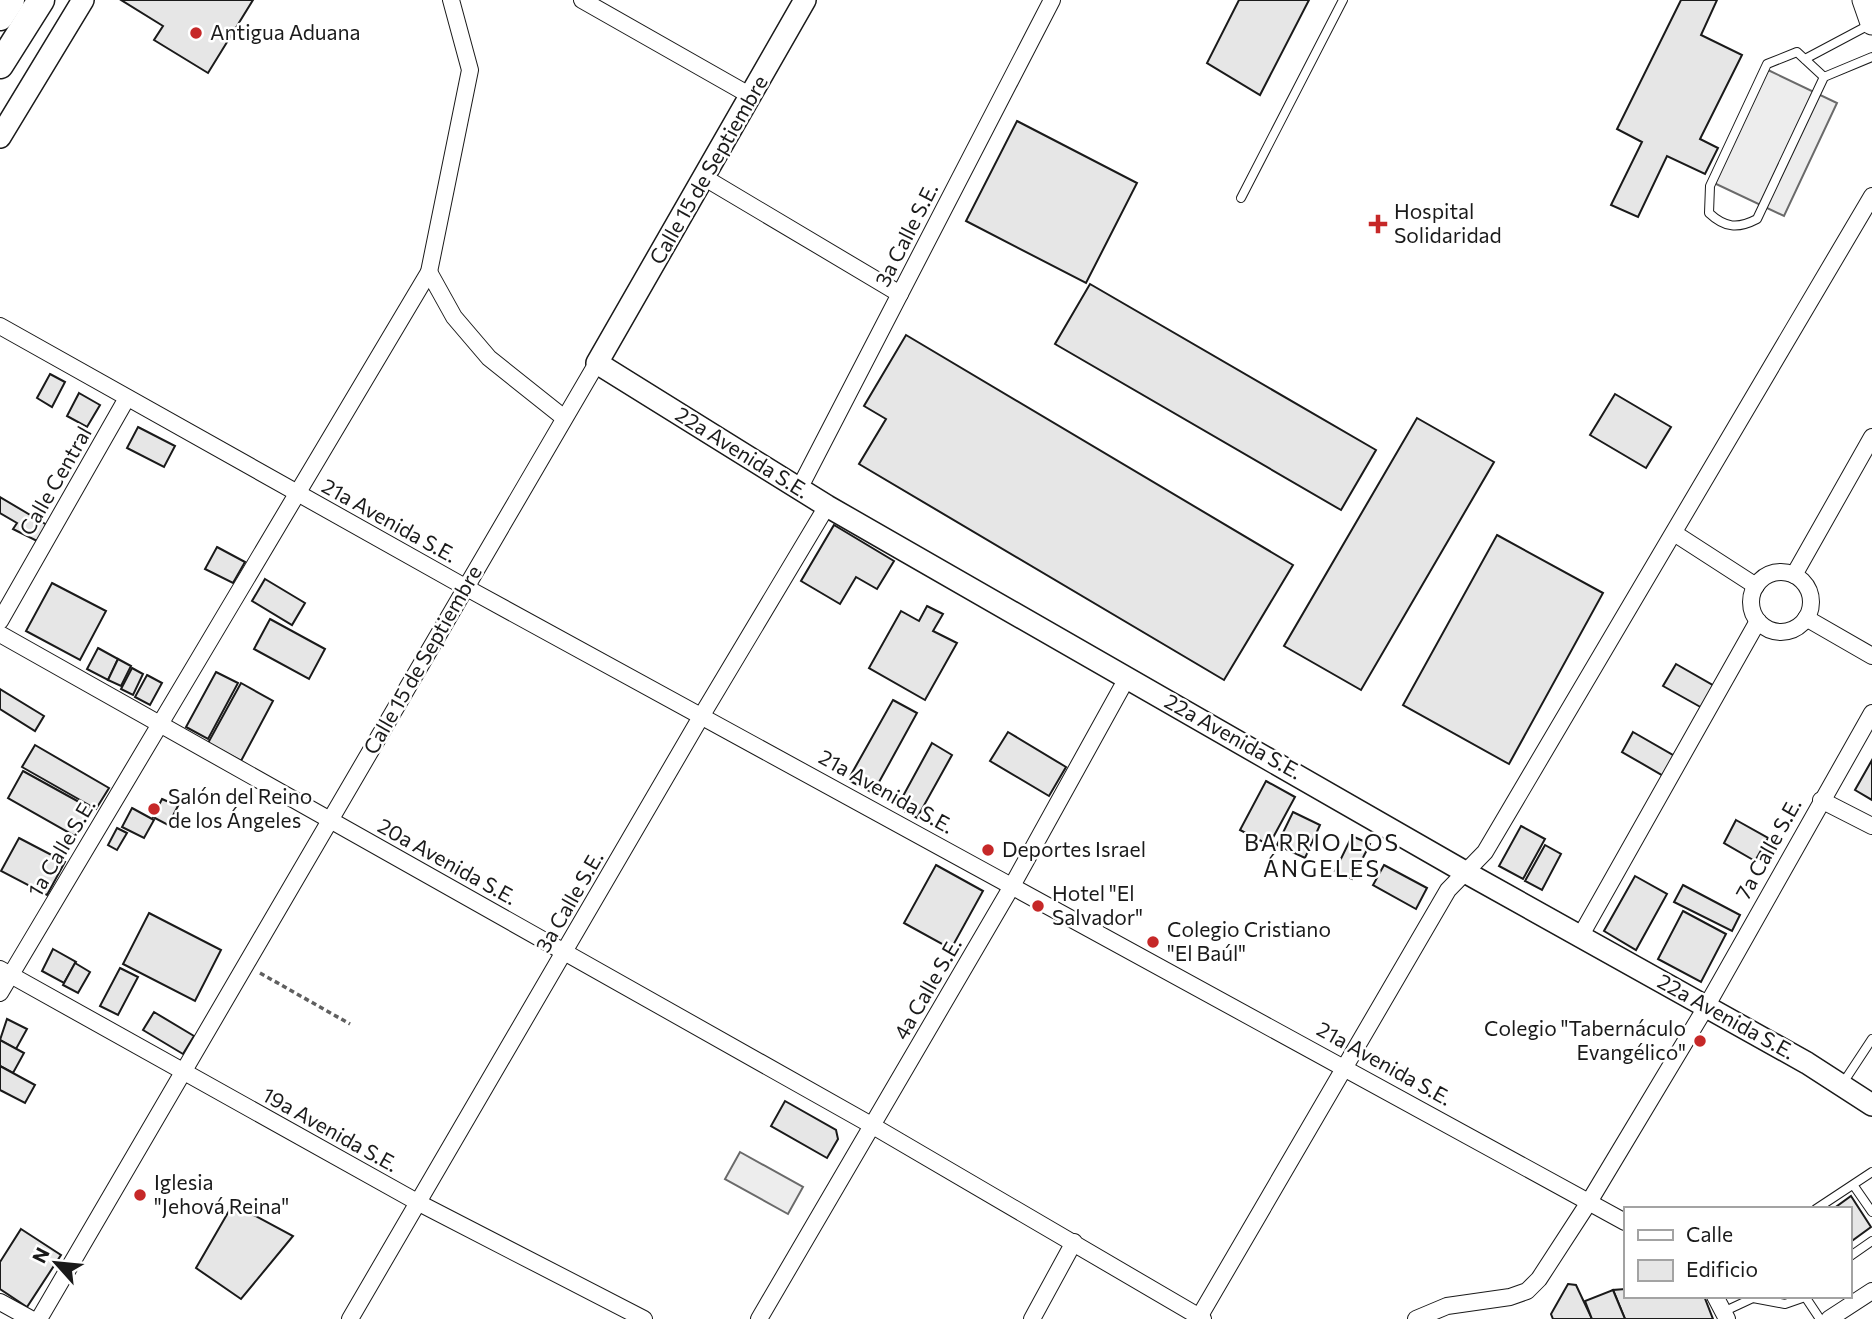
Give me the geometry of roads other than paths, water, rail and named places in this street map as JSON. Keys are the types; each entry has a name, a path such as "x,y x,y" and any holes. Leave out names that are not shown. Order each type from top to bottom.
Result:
{"highway":[{"path":"0,18 11,0"},
{"path":"0,65 41,0"}],"main road":[{"path":"1864,0 1872,23"}],"street":[{"path":"0,137 83,0"},
{"name":"1a Calle S.E.","path":"0,993 5,972 160,724 429,272 470,70 451,0"},
{"path":"582,0 751,96"},
{"name":"Calle 15 de Septiembre","path":"39,1319 563,417 705,178 805,0"},
{"name":"3a Calle S.E.","path":"799,489 1052,0"},
{"path":"705,178 900,294"},
{"path":"1200,1318 1448,890 1485,852 1872,196"},
{"path":"429,272 454,317 489,358 563,417"},
{"name":"21a Avenida S.E.","path":"0,326 465,587 1624,1221"},
{"name":"22a Avenida S.E.","path":"597,363 827,506 1465,872 1842,1084 1872,1105"},
{"name":"Calle Central","path":"0,621 127,398"},
{"path":"1794,575 1872,437"},
{"name":"3a Calle S.E.","path":"351,1319 702,715 827,506"},
{"path":"1674,534 1756,586"},
{"path":"1773,573 1794,575 1804,582 1810,594 1811,606 1807,618 1788,632 1777,632 1758,621 1751,604 1756,586 1773,573"},
{"path":"1807,618 1872,656"},
{"path":"1581,935 1758,621"},
{"name":"20a Avenida S.E.","path":"0,634 873,1126 1200,1318"},
{"name":"4a Calle S.E.","path":"759,1319 1012,886 1127,678"},
{"name":"7a Calle S.E.","path":"1416,1319 1447,1306 1527,1291 1539,1279 1589,1202 1706,1007 1872,713"},
{"path":"1821,800 1872,826"},
{"name":"19a Avenida S.E.","path":"5,972 419,1203 644,1319"},
{"path":"1032,1319 1074,1242"},
{"path":"1829,1319 1872,1291"},
{"path":"1716,1298 1725,1316"},
{"path":"0,1302 31,1319"}],"lane":[{"path":"1241,198 1343,0"},
{"path":"1805,59 1872,23"},
{"path":"1824,77 1797,52 1767,64 1710,186 1709,213 1722,225 1743,226 1756,219 1824,77 1872,57"},
{"path":"1842,1084 1872,1039"},
{"path":"1819,1207 1872,1172"},
{"path":"1854,1186 1872,1212"},
{"path":"1851,1255 1872,1241"},
{"path":"1725,1316 1753,1298 1785,1304 1804,1298"},
{"path":"1808,1298 1820,1319"}],"place":[{"name":"Antigua Aduana","path":"196,33"},
{"name":"Hospital Solidaridad","path":"1378,224"},
{"name":"Salón del Reino de los Ángeles","path":"154,809"},
{"name":"Deportes Israel","path":"988,850"},
{"name":"Hotel \"El Salvador\"","path":"1038,906"},
{"name":"Colegio Cristiano \"El Baúl\"","path":"1153,942"},
{"name":"Colegio \"Tabernáculo Evangélico\"","path":"1700,1041"},
{"name":"Iglesia \"Jehová Reina\"","path":"140,1195"}],"district":[{"name":"BARRIO LOS ÁNGELES","path":"1322,856"}]}
